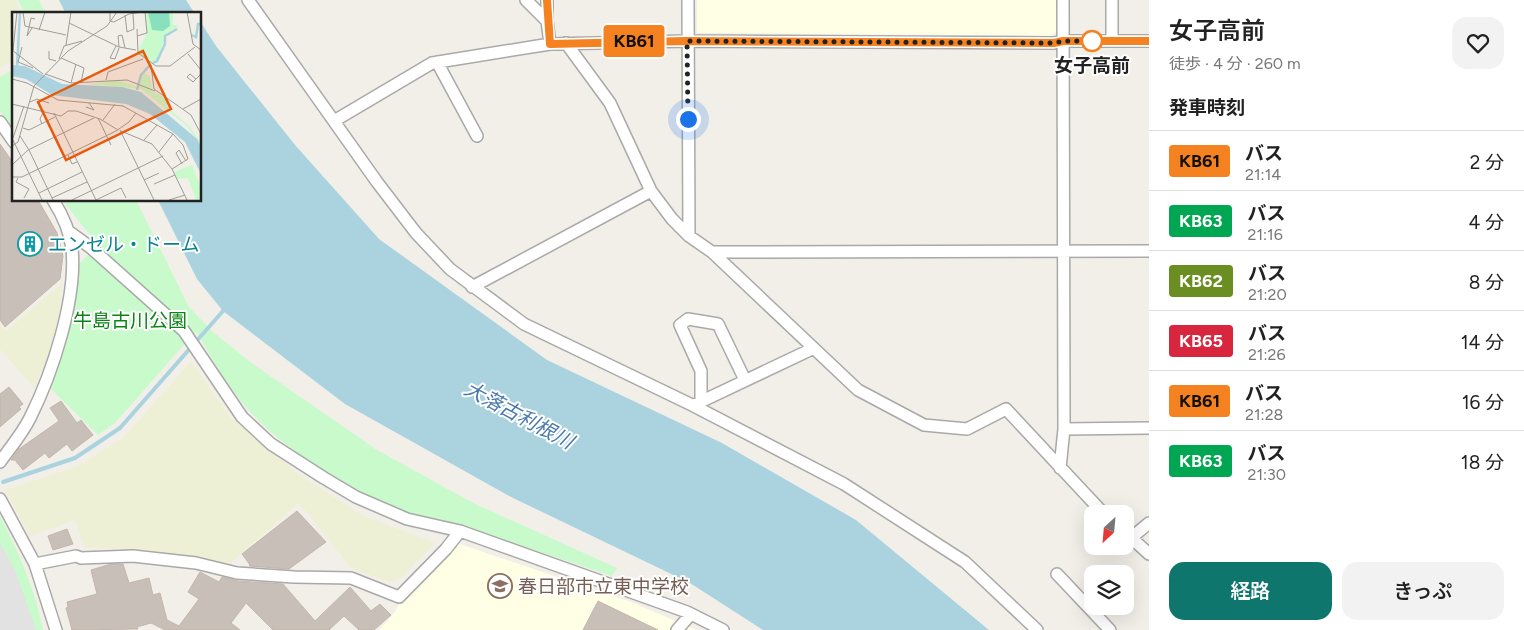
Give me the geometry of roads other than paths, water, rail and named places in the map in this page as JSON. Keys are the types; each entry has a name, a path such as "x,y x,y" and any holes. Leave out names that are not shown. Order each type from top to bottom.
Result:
{"street":[{"path":"248,0 377,182 416,233 450,269 472,287 524,324 696,403 844,484 965,562 1037,630"},
{"path":"526,0 547,21"},
{"path":"547,0 550,44"},
{"path":"688,0 689,236"},
{"path":"1060,468 1064,429 1063,0"},
{"path":"1112,0 1112,41"},
{"path":"334,121 437,62 550,44 687,41 1054,43 1063,41 1149,41"},
{"path":"566,43 610,104 651,191 672,219 689,236 712,252 812,349 858,390 924,425 967,429 1006,409 1095,505"},
{"path":"437,62 477,136"},
{"path":"0,122 12,139"},
{"path":"472,287 651,191"},
{"path":"0,462 29,420 54,360 64,321 72,266 72,249 68,230 54,201"},
{"path":"68,230 168,314 190,341 242,416 271,444 356,496 420,524 460,531 690,614 723,630"},
{"path":"712,252 1149,251"},
{"path":"696,403 701,371 680,325 688,318 718,324 745,380"},
{"path":"696,403 812,349"},
{"path":"1064,429 1149,428"},
{"path":"0,499 35,564 56,630"},
{"path":"1134,532 1149,523"},
{"path":"35,564 76,556 81,558 133,556 196,563 238,573 294,577 351,578 399,597 446,549 460,531"},
{"path":"1134,540 1149,554"},
{"path":"1058,574 1110,630"},
{"path":"676,630 690,614"}],"water":[{"path":"59,0 186,0 194,12 65,12"},
{"name":"大落古利根川","path":"201,23 216,46 295,145 379,239 547,360 722,443 856,520 989,630 763,630 690,583 511,497 345,404 223,311 197,279 158,201 201,201"}],"waterway":[{"path":"3,482 75,458 120,428 223,311 224,307"}],"place":[{"name":"女子高前","path":"1092,41"},
{"name":"エンゼル・ドーム","path":"30,244"},
{"name":"春日部市立東中学校","path":"500,586"}],"park label":[{"name":"牛島古川公園","path":"130,320"}]}
